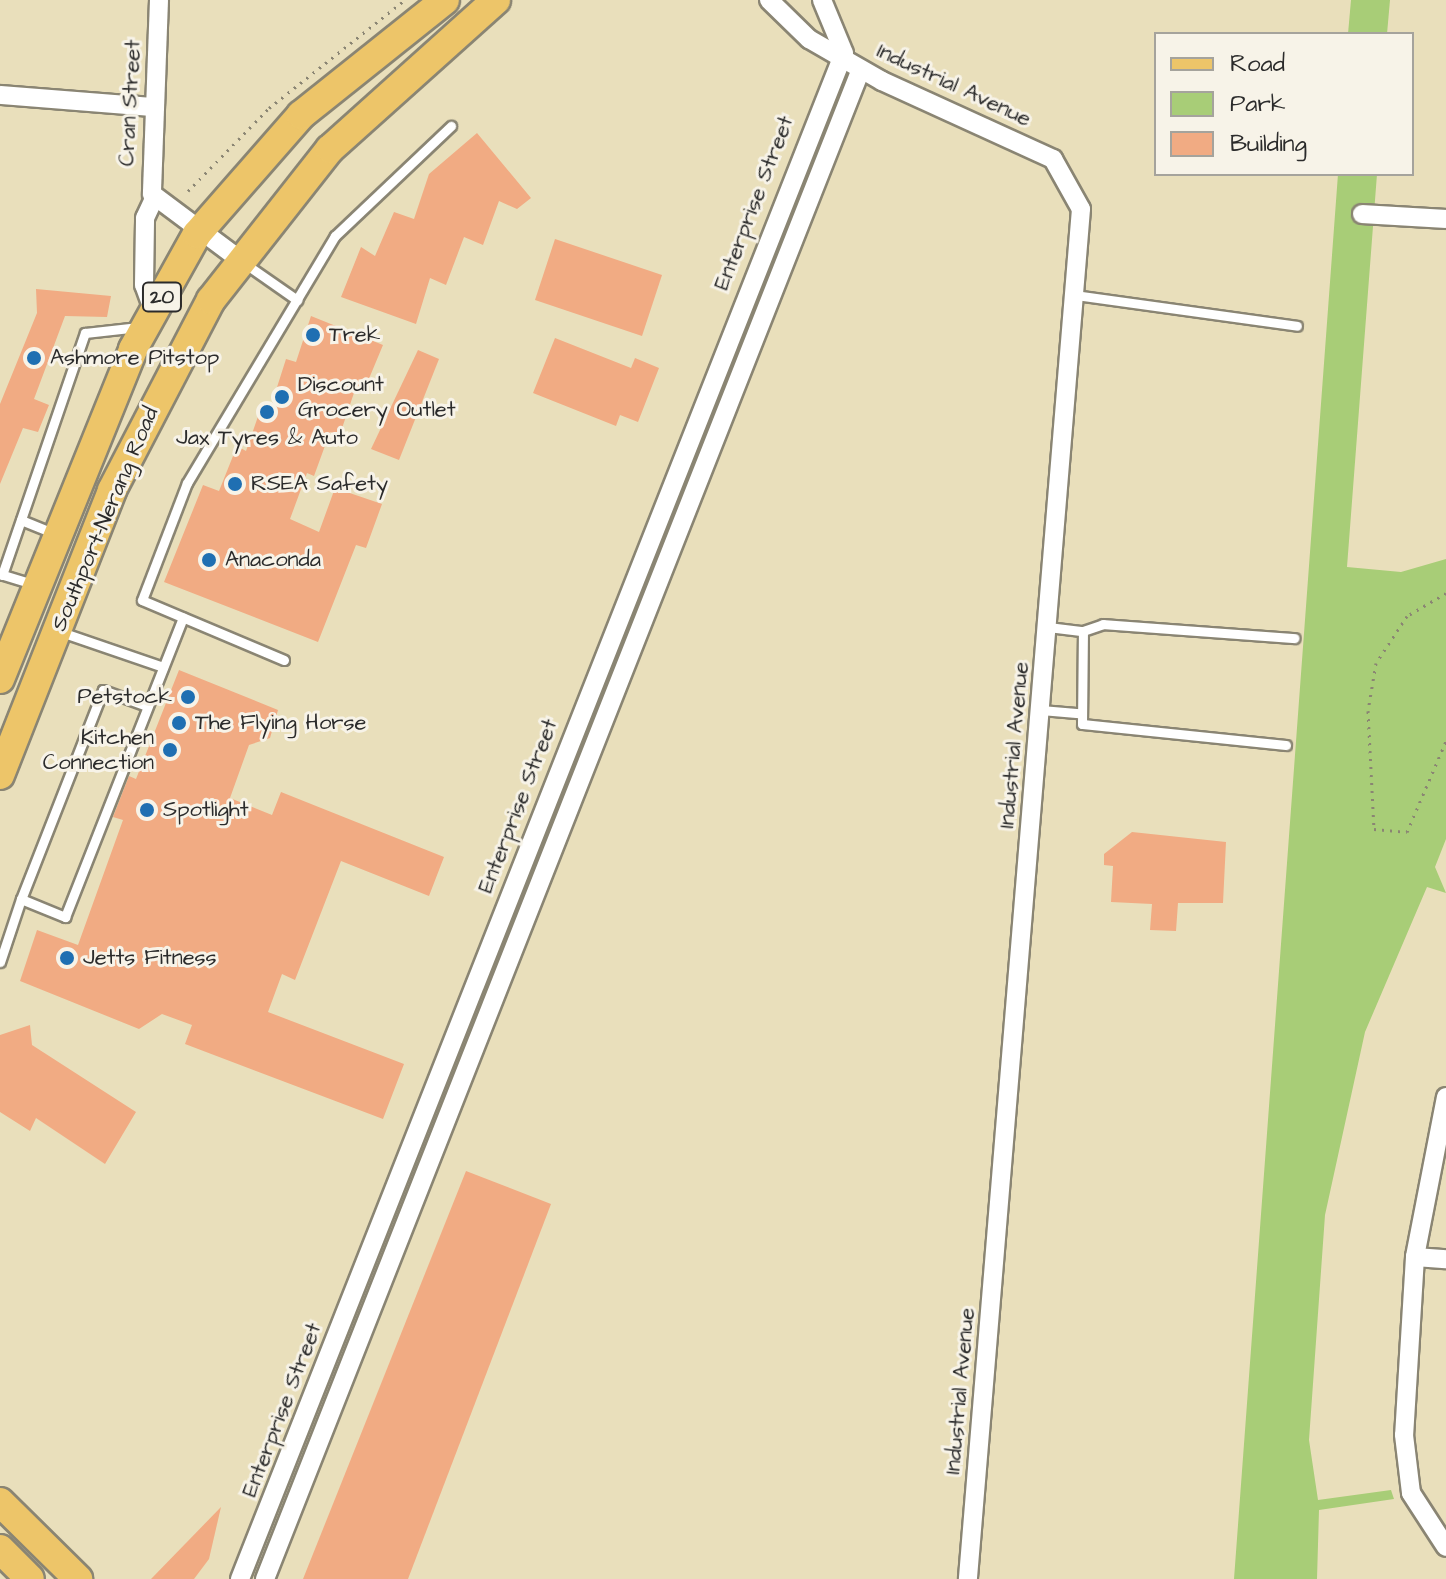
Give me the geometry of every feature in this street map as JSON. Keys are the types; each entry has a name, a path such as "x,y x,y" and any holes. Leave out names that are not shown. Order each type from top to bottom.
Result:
{"main road":[{"name":"Southport-Nerang Road","path":"1,674 150,319 197,234 301,115 445,0"},
{"name":"Southport-Nerang Road","path":"0,775 143,424 239,259 330,149 496,0"},
{"path":"0,1502 78,1579"},
{"path":"0,1549 30,1579"}],"street":[{"name":"Cran Street","path":"150,319 144,285 145,218 154,199 153,107 159,0"},
{"name":"Industrial Avenue","path":"769,0 809,39 844,53 861,69 1060,165 1081,209 968,1579"},
{"name":"Industrial Avenue","path":"822,0 844,53"},
{"name":"Enterprise Street","path":"240,1579 844,53"},
{"name":"Enterprise Street","path":"265,1579 861,69"},
{"path":"0,95 153,107"},
{"path":"154,199 197,234 239,259"},
{"path":"1362,214 1446,219"},
{"path":"1446,1097 1415,1257 1404,1435 1411,1493 1446,1547"},
{"path":"1415,1257 1446,1259"}],"lane":[{"path":"284,660 142,600 187,483 335,236 451,126"},
{"path":"239,259 297,300"},
{"path":"1075,295 1297,326"},
{"path":"36,586 1,574 85,333 150,319"},
{"path":"21,520 58,535"},
{"path":"21,899 65,917 183,617"},
{"path":"1048,627 1083,631 1103,624 1294,638"},
{"path":"57,631 163,667"},
{"path":"1083,631 1079,713 1086,726 1286,745"},
{"path":"0,962 21,899 103,690 147,706"},
{"path":"1041,710 1079,713"}],"path":[{"path":"1446,593 1407,616 1376,663 1368,711 1374,829 1407,832 1446,741"}],"green space":[{"path":"1351,0 1390,0 1387,32 1348,32"},
{"path":"1338,176 1377,176 1347,567 1401,572 1446,559 1446,839 1435,867 1446,893 1427,887 1365,1032 1325,1215 1309,1440 1318,1500 1391,1490 1394,1499 1319,1510 1317,1579 1234,1579"}],"building":[{"path":"477,133 531,198 517,209 499,201 483,245 464,237 446,285 430,278 416,324 341,297 361,247 375,256 394,212 414,219 429,174"},
{"path":"555,239 662,275 642,336 535,300"},
{"name":"Ashmore Pitstop","path":"36,289 111,296 107,317 65,316 34,399 49,405 38,432 23,428 0,484 0,404 37,313"},
{"path":"311,316 383,345 363,393 355,390 339,437 330,432 314,476 307,473 290,519 319,532 335,488 382,504 366,548 356,545 318,642 164,582 203,485 219,491 237,446 246,451 263,402 271,406 286,359 296,362"},
{"path":"555,338 631,368 635,358 659,368 638,422 620,415 616,426 533,393"},
{"path":"418,350 439,359 399,460 371,449"},
{"path":"179,670 278,710 270,738 249,745 230,798 272,815 281,792 444,857 429,896 341,861 295,980 282,974 268,1012 404,1064 383,1119 185,1044 192,1025 162,1014 139,1029 20,981 37,930 78,945 123,820 113,817 129,776 136,779"},
{"path":"1132,832 1226,842 1223,903 1178,903 1176,931 1150,930 1152,904 1111,902 1113,866 1104,865 1104,854"},
{"path":"30,1025 32,1045 136,1112 105,1164 36,1118 30,1131 0,1112 0,1035"},
{"path":"466,1171 551,1204 408,1579 303,1579"},
{"path":"221,1507 209,1559 194,1579 151,1579"}],"place":[{"name":"Trek","path":"313,335"},
{"name":"Ashmore Pitstop","path":"34,358"},
{"name":"Discount Grocery Outlet","path":"282,397"},
{"name":"Jax Tyres & Auto","path":"267,412"},
{"name":"RSEA Safety","path":"235,484"},
{"name":"Anaconda","path":"209,560"},
{"name":"Petstock","path":"188,697"},
{"name":"The Flying Horse","path":"179,723"},
{"name":"Kitchen Connection","path":"170,750"},
{"name":"Spotlight","path":"147,810"},
{"name":"Jetts Fitness","path":"67,958"}]}
